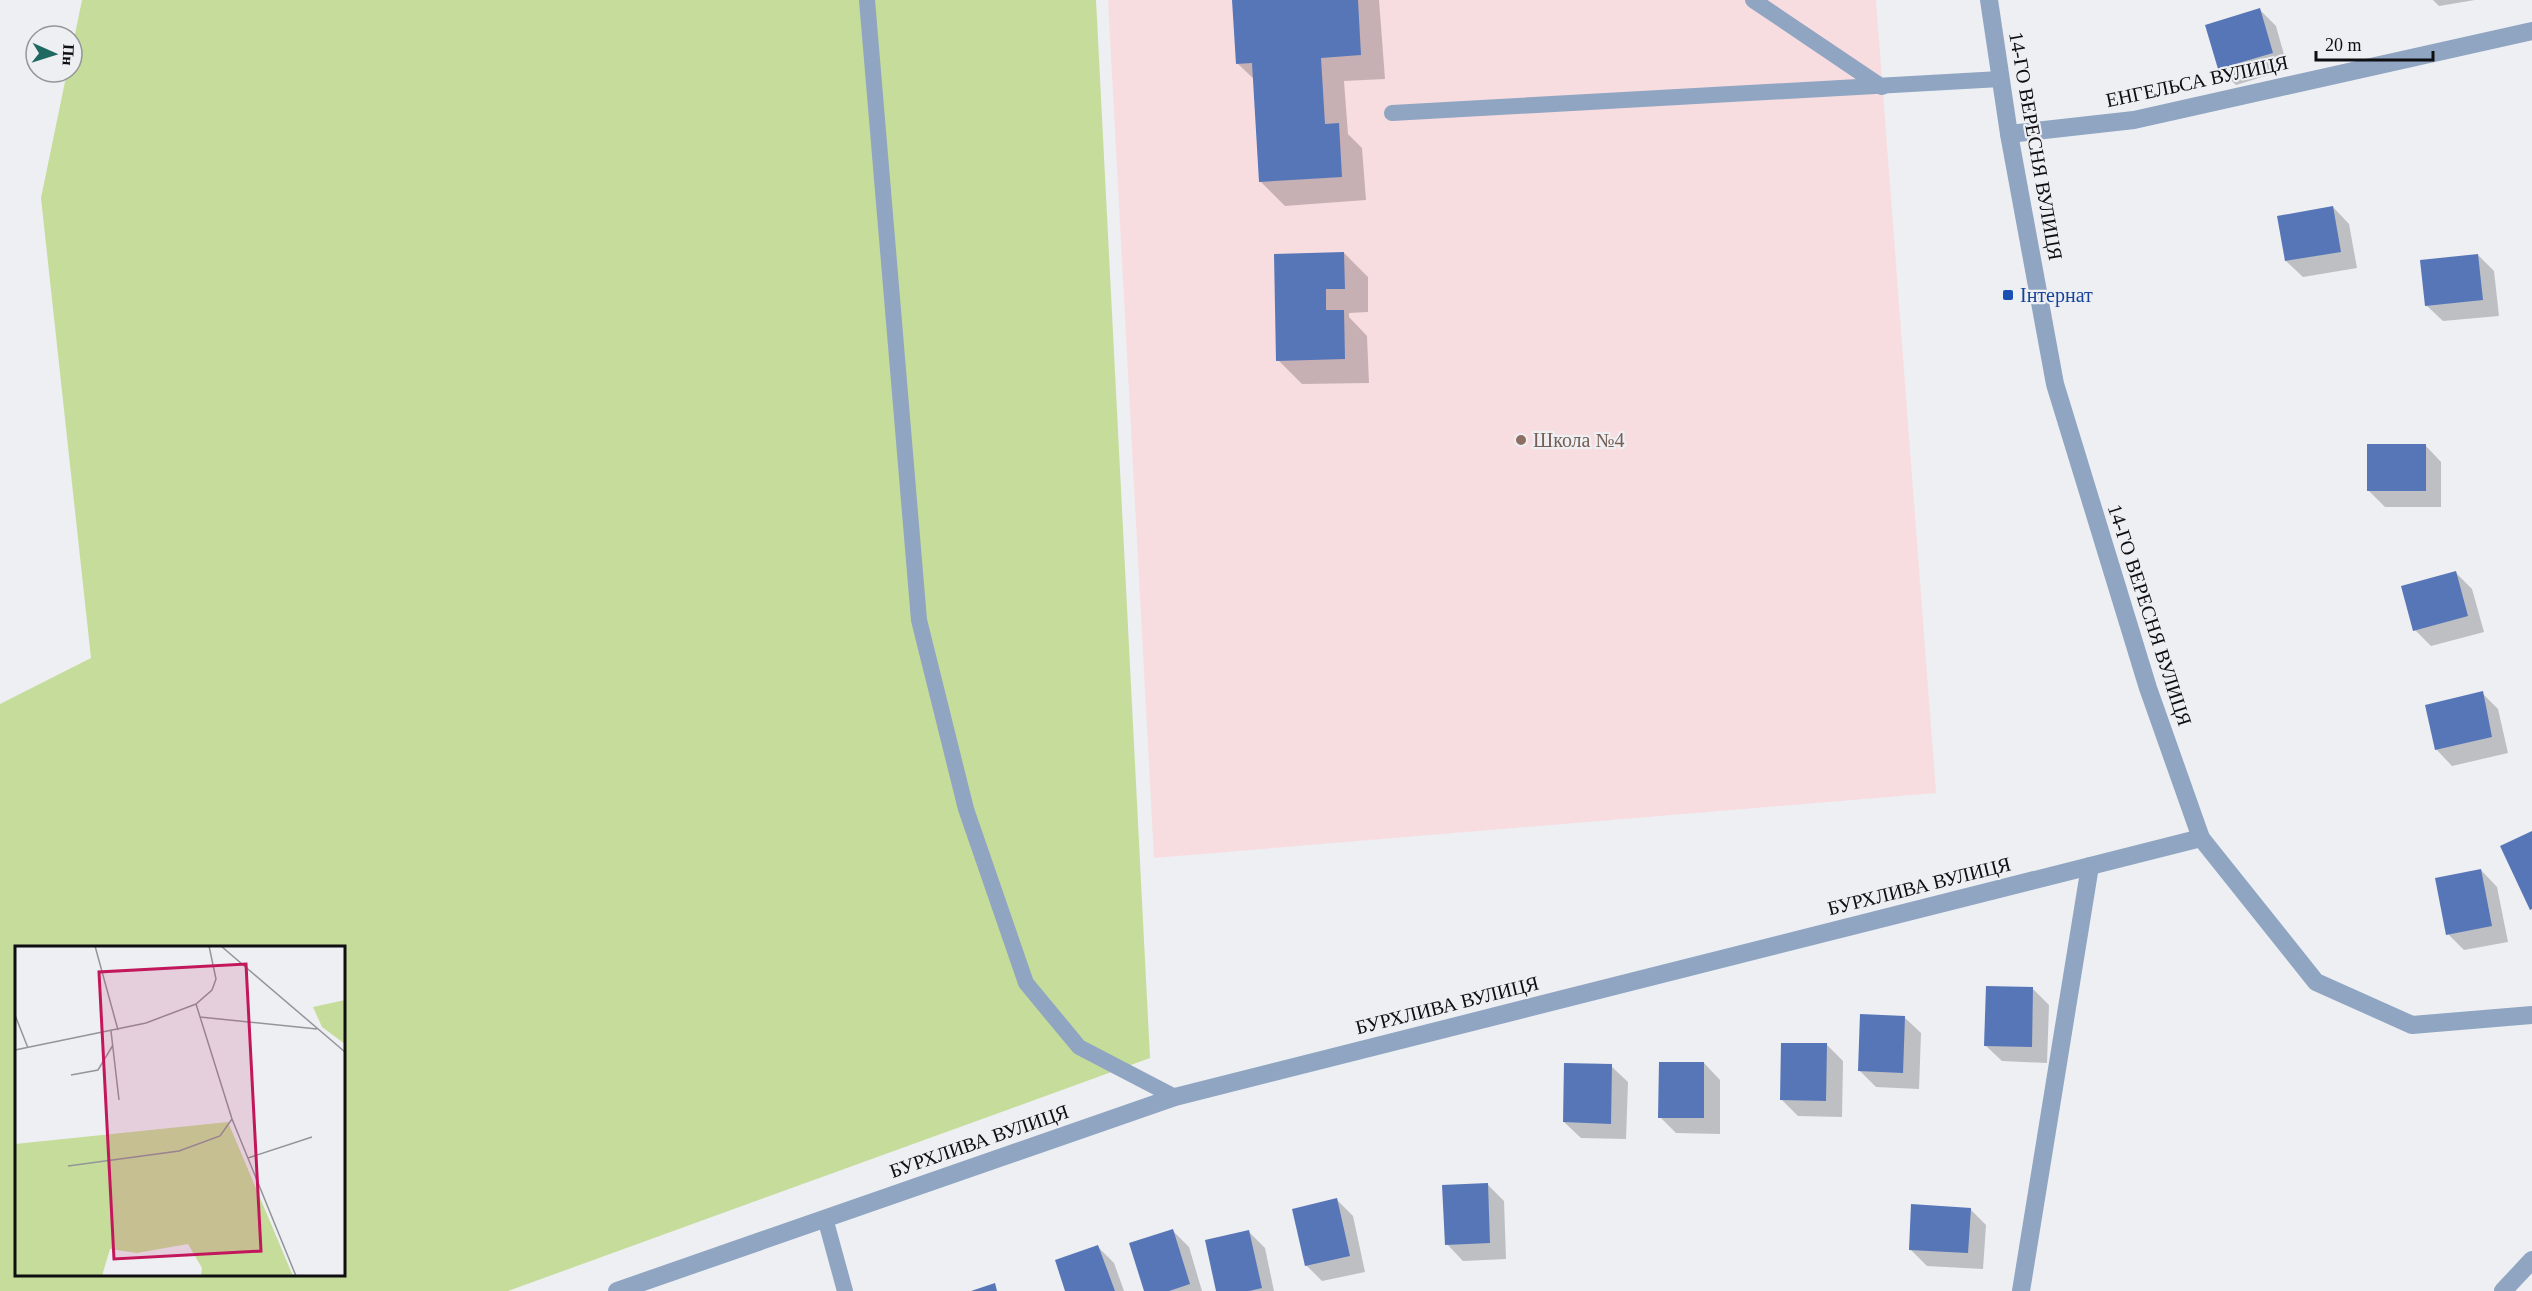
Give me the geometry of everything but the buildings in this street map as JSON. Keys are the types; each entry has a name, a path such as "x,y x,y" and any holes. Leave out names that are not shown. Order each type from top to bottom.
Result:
{"street":[{"name":"14-ГО ВЕРЕСНЯ ВУЛИЦЯ","path":"1989,0 2009,134 2055,384 2148,688 2201,838 2316,982 2412,1025 2532,1015"},
{"name":"ЕНГЕЛЬСА ВУЛИЦЯ","path":"2009,134 2134,120 2532,31"},
{"name":"БУРХЛИВА ВУЛИЦЯ","path":"617,1291 1175,1097 2201,838"},
{"path":"2021,1291 2090,866"},
{"path":"2503,1291 2532,1260"}],"lane":[{"path":"867,0 919,620 966,809 1026,983 1079,1047 1175,1097"},
{"path":"1753,0 1882,87"},
{"path":"1392,113 2000,79"},
{"path":"825,1218 845,1291"}],"shaded area":[{"name":"Школа №4","path":"1108,0 1876,0 1936,793 1154,858"}],"green space":[{"path":"82,0 1096,0 1150,1058 508,1291 0,1291 0,704 91,658 41,198 65,84 84,84 84,24 77,24"}],"place":[{"name":"Інтернат","path":"2008,295"},
{"name":"Школа №4","path":"1521,440"}]}
